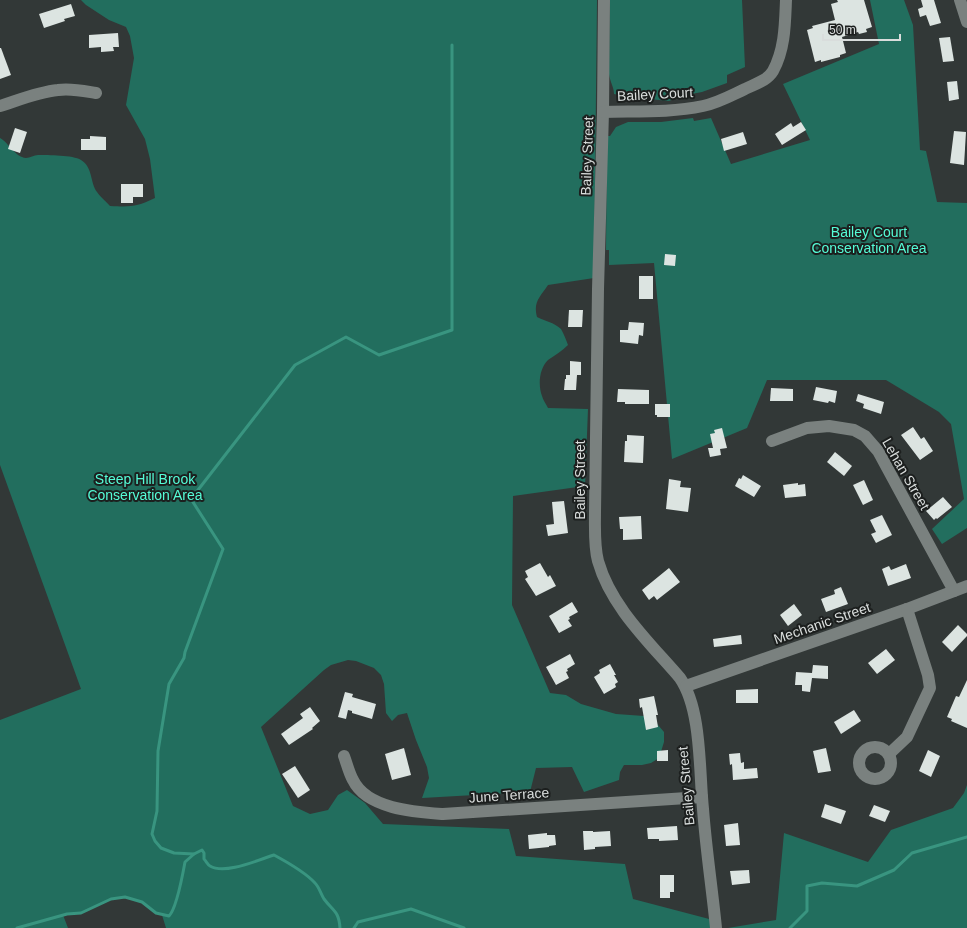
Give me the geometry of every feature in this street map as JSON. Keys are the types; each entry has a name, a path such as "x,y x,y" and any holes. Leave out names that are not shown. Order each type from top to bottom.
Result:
{"street":[{"name":"Bailey Street","path":"604,0 603,112 598,289 595,512 596,544 598,560 607,587 617,602 686,686 696,719 702,796 716,928"},
{"name":"Bailey Court","path":"603,112 670,110 704,106 728,97 764,80 772,72 781,54 785,30 786,0"},
{"path":"960,0 967,22"},
{"path":"0,106 42,93 59,90 74,90 96,93"},
{"name":"Lehan Street","path":"772,441 807,428 828,426 854,430 865,436 878,451 954,591"},
{"name":"Mechanic Street","path":"686,686 907,609 967,586"},
{"path":"888,754 907,737 930,688 928,675 907,609"},
{"name":"June Terrace","path":"344,756 353,780 361,791 380,803 418,812 443,814 702,796"}],"green space":[{"name":"Steep Hill Brook Conservation Area","path":"81,0 597,0 594,278 548,285 538,300 536,307 537,317 559,327 568,345 548,360 541,372 541,392 548,408 588,409 585,486 513,496 512,605 550,693 566,695 581,704 616,714 652,718 664,732 664,742 659,758 651,763 642,765 624,765 620,772 619,780 584,792 572,767 536,768 530,792 422,798 429,778 427,767 407,713 398,715 392,721 386,713 384,684 381,675 374,668 356,661 348,660 331,665 324,670 261,727 293,806 310,814 328,810 338,795 347,790 365,803 383,824 509,829 516,856 625,864 633,899 713,920 713,928 166,928 162,915 136,900 120,897 109,900 82,913 63,915 68,928 0,928 0,720 81,689 0,465 0,138 15,153 22,157 29,158 36,155 54,155 67,156 81,160 88,167 97,192 110,206 133,206 155,198 150,159 145,139 126,105 134,58 130,36 126,27 109,20"},
{"path":"610,0 742,0 745,67 727,75 727,83 702,92 681,96 669,101 614,94 609,74"},
{"name":"Bailey Court Conservation Area","path":"870,0 904,0 913,25 920,150 926,151 937,202 967,203 967,528 942,544 932,529 964,499 951,424 939,412 886,380 767,380 747,428 672,459 654,263 609,265 609,250 606,250 607,136 610,136 616,127 628,122 661,122 693,118 694,121 711,118 731,164 810,140 783,84 879,44"},
{"path":"967,785 967,928 728,928 776,920 784,833 868,862 891,830 953,808 964,793"}],"building":[{"path":"837,0 864,0 872,27 866,29 867,32 859,34 858,32 842,37 846,53 840,55 840,57 815,62 807,30 813,28 812,26 835,20 831,4 838,2"},
{"path":"921,0 934,0 941,23 930,26 926,15 920,17 918,9 923,7"},
{"path":"71,4 75,16 44,28 39,14"},
{"path":"118,33 119,47 113,47 114,51 101,52 101,47 89,48 89,35"},
{"path":"950,37 954,61 943,62 939,38"},
{"path":"0,48 11,75 0,79"},
{"path":"957,81 959,99 949,101 947,82"},
{"path":"801,122 806,130 782,145 775,134 791,123 793,127"},
{"path":"15,128 27,132 20,153 8,149"},
{"path":"954,131 966,132 964,165 950,163"},
{"path":"743,132 747,144 724,151 721,139"},
{"path":"90,136 106,137 106,150 81,150 81,139 90,139"},
{"path":"121,184 143,184 143,197 133,197 133,203 121,203"},
{"path":"665,254 676,255 675,266 664,265"},
{"path":"639,276 653,276 653,299 639,299"},
{"path":"569,310 583,310 582,327 568,327"},
{"path":"629,322 644,323 643,336 639,335 638,344 620,342 620,330 628,330"},
{"path":"570,361 581,362 581,375 570,375"},
{"path":"566,375 577,375 576,390 564,390"},
{"path":"816,387 837,391 835,403 813,400"},
{"path":"771,388 793,389 793,401 770,401"},
{"path":"618,389 649,390 649,404 625,404 625,402 617,402"},
{"path":"858,394 884,402 881,414 863,408 864,404 856,401"},
{"path":"655,404 670,404 670,417 657,417 657,415 655,415"},
{"path":"913,427 921,439 924,437 933,451 920,460 901,435"},
{"path":"722,428 727,448 720,449 721,455 710,457 708,448 713,448 710,434 715,433 714,430"},
{"path":"627,435 644,436 643,463 624,462 625,441 627,441"},
{"path":"835,452 852,466 844,476 827,462"},
{"path":"743,475 761,486 754,497 735,486 739,478 741,479"},
{"path":"669,479 681,481 680,487 691,488 688,512 666,509"},
{"path":"864,480 873,500 863,505 853,485"},
{"path":"798,483 798,485 805,484 806,496 785,498 783,485"},
{"path":"943,497 952,507 934,520 926,511"},
{"path":"564,501 568,533 548,536 546,525 554,524 552,502"},
{"path":"882,515 892,535 876,543 871,534 876,532 870,520"},
{"path":"641,516 642,539 623,540 623,529 620,529 619,517"},
{"path":"540,563 548,577 550,575 556,586 536,596 525,579 528,577 525,571"},
{"path":"906,564 911,578 888,586 882,569 889,566 891,570"},
{"path":"669,568 680,582 657,600 654,596 649,600 642,590"},
{"path":"841,587 848,604 826,612 821,599 835,594 834,590"},
{"path":"572,602 578,612 569,617 570,619 568,620 572,626 559,633 549,616"},
{"path":"794,604 802,615 788,626 780,615"},
{"path":"958,625 967,634 967,636 952,652 942,642"},
{"path":"741,635 742,644 714,647 713,639"},
{"path":"886,649 895,660 877,674 868,663"},
{"path":"570,654 575,664 567,669 568,671 566,672 569,678 556,685 546,667"},
{"path":"610,664 618,682 615,684 616,687 604,694 594,677 600,673 599,670"},
{"path":"813,665 828,666 828,679 812,678 810,692 802,691 802,685 795,685 796,672 812,673"},
{"path":"967,680 967,728 951,721 952,719 947,717 956,696 959,697"},
{"path":"758,689 758,703 736,703 736,690"},
{"path":"345,692 353,694 352,697 376,704 372,719 352,713 352,711 348,710 346,719 338,717"},
{"path":"654,696 658,715 656,715 658,727 646,730 639,699"},
{"path":"310,707 320,721 312,728 313,729 289,745 281,734 303,718 300,714"},
{"path":"854,710 861,721 841,734 834,722"},
{"path":"404,748 411,775 392,780 385,754"},
{"path":"826,748 831,771 818,773 813,751"},
{"path":"668,750 668,761 657,761 657,751"},
{"path":"928,750 940,756 931,777 919,771"},
{"path":"740,753 741,763 744,762 744,769 757,768 758,778 733,780 732,764 730,765 729,754"},
{"path":"295,766 310,790 298,798 282,774"},
{"path":"825,804 846,811 841,824 821,817"},
{"path":"874,805 890,811 885,822 869,816"},
{"path":"738,823 740,845 726,846 724,825"},
{"path":"677,826 678,840 659,841 659,839 648,839 647,828"},
{"path":"583,831 610,831 611,846 595,847 595,849 584,850"},
{"path":"547,833 547,835 555,835 556,845 529,849 528,835"},
{"path":"749,870 750,883 732,885 730,871"},
{"path":"660,875 674,875 674,892 670,892 670,898 660,898"}],"waterway":[{"path":"194,854 174,853 161,848 155,841 152,834 157,811 158,751 169,684 184,658 223,549 191,499 295,365 346,337 379,355 452,330 452,45"},
{"path":"790,928 807,911 807,886 822,883 857,886 894,870 912,853 967,837"},
{"path":"17,928 67,914 81,913 111,899 125,897 142,902 156,913 169,916 177,899 185,862 194,854 202,850 204,853 204,859 210,866 224,869 242,866 274,855 311,879 337,915 340,928"},
{"path":"354,928 358,922 411,909 464,928"}]}
